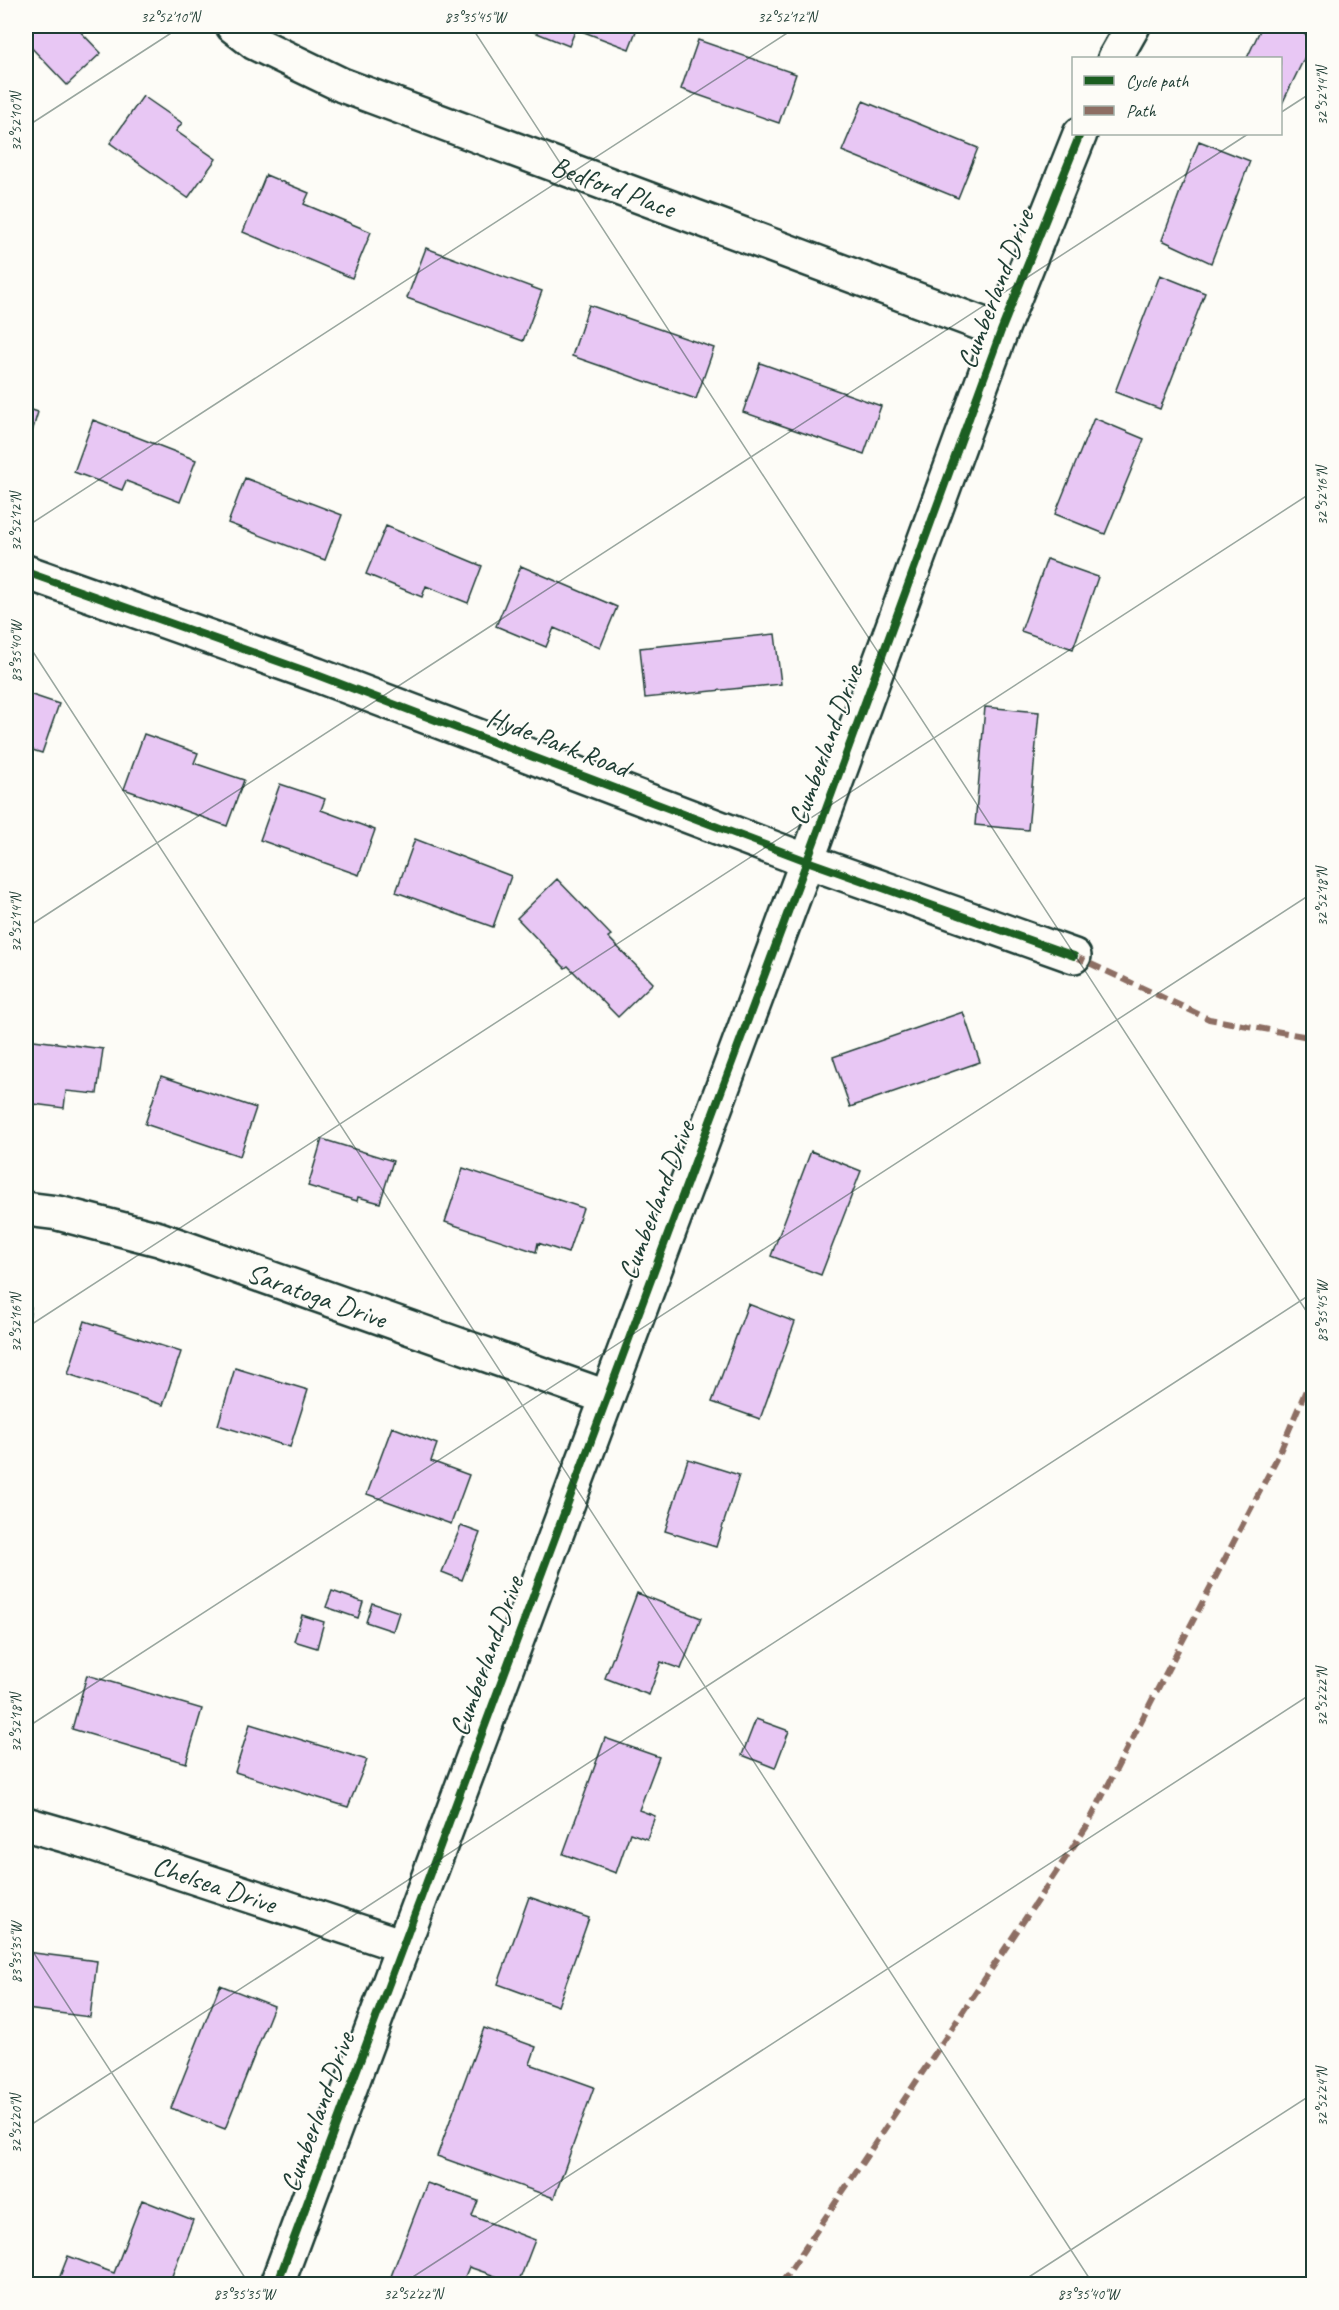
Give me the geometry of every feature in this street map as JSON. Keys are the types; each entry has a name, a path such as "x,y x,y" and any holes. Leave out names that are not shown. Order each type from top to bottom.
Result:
{"street":[{"name":"Bedford Place","path":"233,26 255,43 342,85 1001,331"},
{"path":"1116,57 1132,26"},
{"name":"Cumberland Drive","path":"277,2284 807,861 1001,331 1080,135"},
{"name":"Hyde Park Road","path":"26,572 317,675 807,861 1074,956"},
{"name":"Saratoga Drive","path":"26,1209 58,1213 159,1239 606,1397"},
{"name":"Chelsea Drive","path":"26,1824 85,1841 403,1946"}],"building":[{"path":"26,26 75,26 101,53 67,85 26,42"},
{"path":"523,26 638,26 629,49 576,29 569,46"},
{"path":"1262,26 1288,26 1314,38 1282,104 1282,57 1247,57"},
{"path":"698,40 796,74 779,123 681,89"},
{"path":"143,96 182,123 176,131 216,159 188,198 110,143"},
{"path":"863,101 978,148 958,198 842,151"},
{"path":"1199,141 1250,161 1211,263 1162,240"},
{"path":"266,175 309,193 304,204 371,232 352,278 243,232"},
{"path":"426,248 542,291 523,341 407,298"},
{"path":"1160,275 1205,293 1160,409 1115,392"},
{"path":"589,305 714,348 696,399 572,356"},
{"path":"760,363 881,406 864,454 743,412"},
{"path":"26,408 38,412 26,452"},
{"path":"1094,418 1144,439 1105,534 1055,514"},
{"path":"93,420 196,460 180,502 126,481 122,490 74,472"},
{"path":"245,478 342,515 325,560 228,523"},
{"path":"386,526 482,566 468,603 426,586 422,597 366,574"},
{"path":"1047,559 1098,577 1073,649 1021,631"},
{"path":"521,566 617,607 600,648 554,628 546,647 496,626"},
{"path":"775,634 781,684 645,698 640,648"},
{"path":"26,693 59,704 42,753 26,748"},
{"path":"985,707 1039,712 1028,830 975,825"},
{"path":"144,734 198,753 194,763 244,780 227,826 124,789"},
{"path":"280,784 325,799 321,810 375,830 359,875 260,840"},
{"path":"415,839 511,876 493,927 396,892"},
{"path":"557,879 611,935 608,937 653,983 618,1017 568,966 565,968 517,918"},
{"path":"963,1012 980,1062 850,1107 833,1057"},
{"path":"26,1039 103,1049 97,1094 66,1091 64,1108 26,1103"},
{"path":"161,1076 256,1108 240,1156 145,1124"},
{"path":"322,1139 393,1161 380,1203 358,1197 357,1201 308,1186"},
{"path":"811,1151 861,1171 821,1275 771,1256"},
{"path":"463,1168 583,1208 568,1253 538,1243 536,1252 445,1222"},
{"path":"748,1304 795,1322 760,1419 712,1402"},
{"path":"26,1306 31,1307 26,1338"},
{"path":"85,1321 181,1352 163,1405 68,1374"},
{"path":"235,1368 308,1390 290,1447 218,1425"},
{"path":"392,1427 437,1444 431,1461 469,1475 451,1524 367,1494"},
{"path":"688,1459 739,1475 716,1547 665,1531"},
{"path":"461,1526 480,1533 462,1580 442,1572"},
{"path":"332,1591 363,1602 358,1618 326,1607"},
{"path":"637,1593 701,1618 681,1669 661,1662 649,1695 605,1678"},
{"path":"372,1603 399,1612 393,1631 366,1622"},
{"path":"302,1615 324,1622 317,1648 294,1641"},
{"path":"87,1675 202,1709 186,1763 72,1729"},
{"path":"756,1719 789,1731 775,1768 742,1755"},
{"path":"250,1724 367,1760 348,1807 235,1772"},
{"path":"605,1738 659,1757 639,1810 655,1816 647,1839 630,1833 616,1873 563,1854"},
{"path":"529,1897 589,1918 558,2006 498,1984"},
{"path":"26,1952 97,1961 90,2017 26,2009"},
{"path":"220,1985 274,2006 225,2129 171,2108"},
{"path":"484,2028 536,2047 530,2064 594,2087 554,2198 437,2156"},
{"path":"427,2183 478,2201 472,2216 535,2240 518,2284 469,2267 462,2284 388,2284"},
{"path":"142,2200 193,2220 169,2284 57,2284 68,2256 114,2273"}],"marked path":[{"path":"1074,956 1209,1019 1314,1038"},
{"path":"781,2284 1087,1826 1278,1456 1314,1371"}],"cycle path":[{"path":"277,2284 807,861 1001,331 1080,135"},
{"path":"26,572 317,675 807,861 1074,956"}]}
